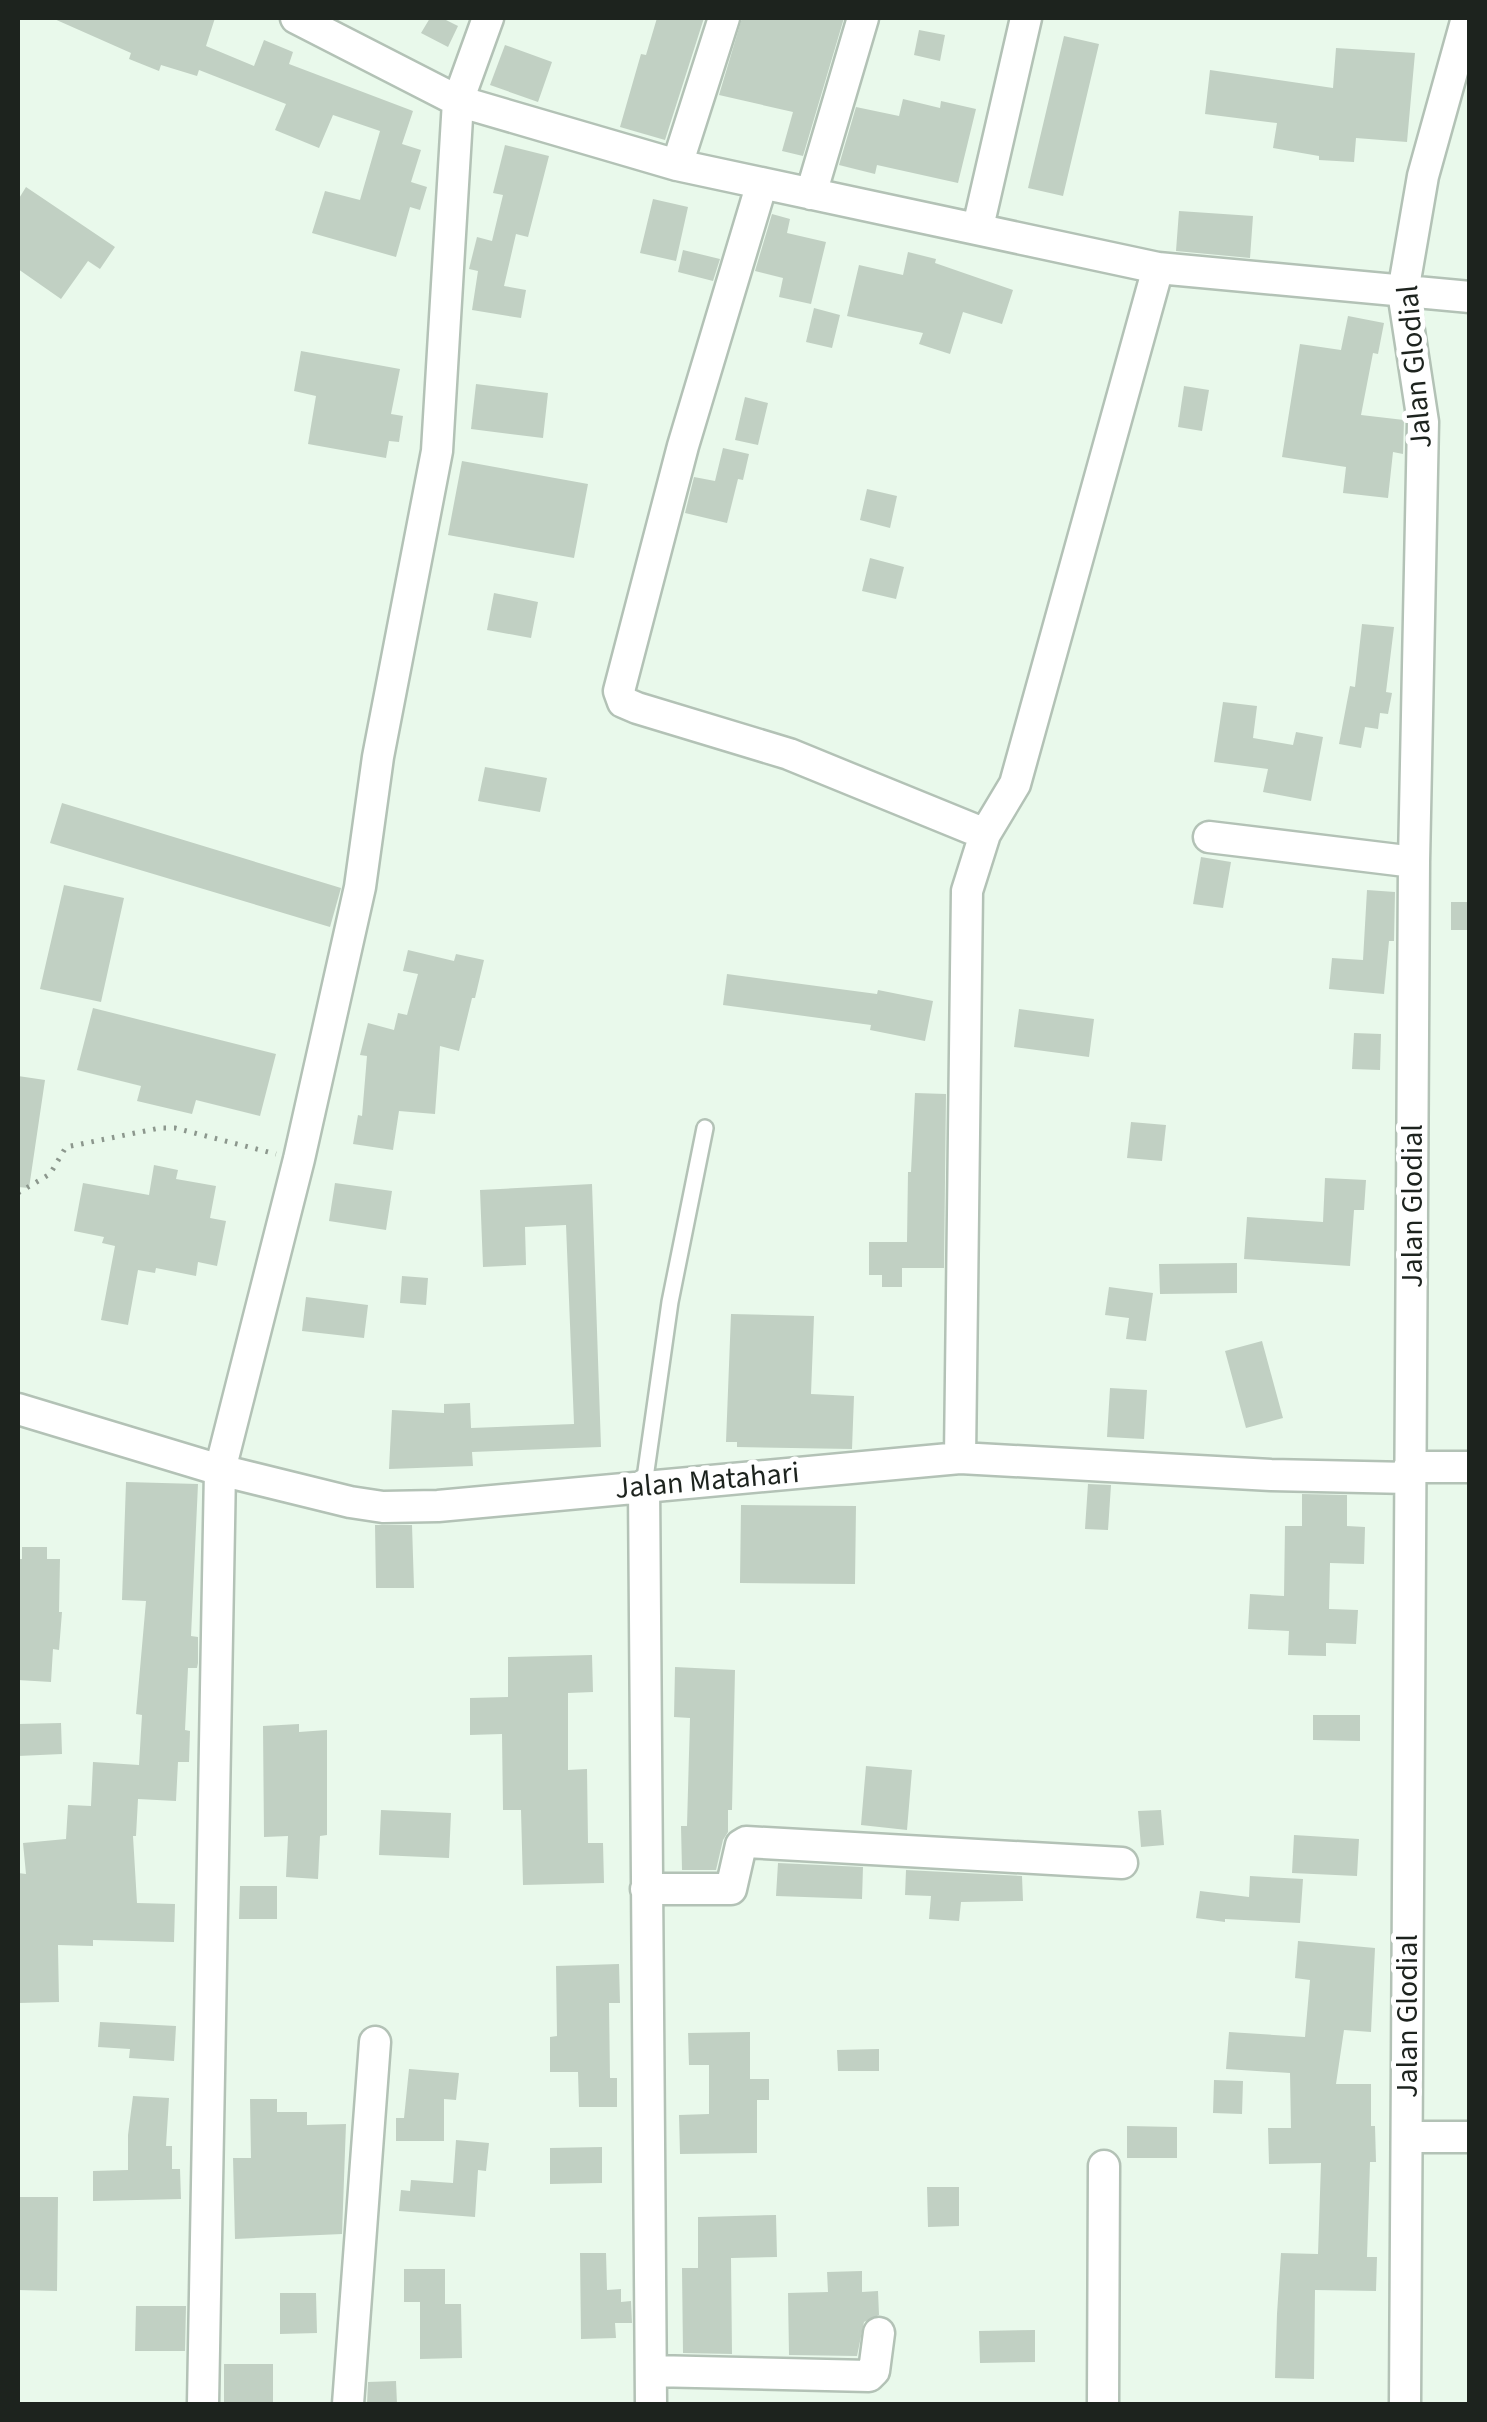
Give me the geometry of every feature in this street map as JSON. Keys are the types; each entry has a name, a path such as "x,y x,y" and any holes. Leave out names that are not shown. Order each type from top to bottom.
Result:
{"street":[{"path":"296,18 458,101 677,165 1158,268 1470,297"},
{"path":"204,2404 220,1470 299,1159 360,887 378,757 437,450 458,101 488,18"},
{"path":"677,165 724,18"},
{"path":"811,194 863,18"},
{"path":"978,227 1026,18"},
{"name":"Jalan Glodial","path":"1405,2404 1414,862 1423,422 1402,292 1423,176 1467,18"},
{"path":"762,184 683,446 618,691 624,702 637,708 789,754 985,834"},
{"path":"960,1458 967,890 985,834 1015,784 1158,268"},
{"path":"1209,837 1414,862"},
{"name":"Jalan Matahari","path":"18,1409 220,1470 383,1507 438,1506 960,1458 1271,1475 1409,1473 1470,1467"},
{"path":"644,1485 651,2404"},
{"path":"646,1889 731,1889 740,1845 750,1842 1122,1864"},
{"path":"348,2404 375,2042"},
{"path":"1407,2138 1470,2137"},
{"path":"1103,2404 1104,2166"},
{"path":"651,2371 869,2376 874,2371 879,2333"}],"lane":[{"path":"644,1485 670,1302 706,1128"}],"path":[{"path":"18,1193 50,1174 66,1147 160,1128 175,1128 299,1159"}],"building":[{"path":"52,18 215,18 206,46 254,66 264,40 293,52 289,64 413,111 402,144 421,150 411,182 427,187 420,210 410,207 396,257 312,233 325,191 360,200 380,131 333,115 319,148 275,130 286,104 199,70 197,76 161,65 159,71 129,59 131,53"},
{"path":"430,18 442,18 458,26 448,47 421,33"},
{"path":"657,18 704,18 665,140 620,127 641,54 646,55"},
{"path":"742,18 844,18 803,156 782,151 793,112 719,95"},
{"path":"919,30 945,35 940,61 914,55"},
{"path":"1064,36 1099,44 1063,196 1028,188"},
{"path":"505,45 552,62 538,102 490,85"},
{"path":"1336,48 1415,53 1407,142 1356,138 1354,162 1319,160 1319,156 1273,148 1277,123 1205,114 1210,70 1333,88"},
{"path":"903,99 940,108 941,101 976,109 958,183 877,165 875,174 839,165 856,107 899,116"},
{"path":"505,145 549,156 528,237 516,234 504,286 526,290 521,318 472,310 478,271 469,269 477,237 492,241 503,195 493,193"},
{"path":"26,187 115,247 100,269 88,261 61,299 18,269 18,200"},
{"path":"653,199 688,207 676,261 640,253"},
{"path":"1179,211 1253,216 1250,258 1176,251"},
{"path":"772,214 790,219 787,233 826,242 811,304 779,297 783,278 755,271"},
{"path":"683,250 720,259 713,281 678,272"},
{"path":"908,252 1013,290 1002,324 963,312 950,354 919,344 923,333 847,316 859,265 903,275"},
{"path":"814,308 840,315 832,348 806,342"},
{"path":"1348,316 1384,323 1378,354 1373,353 1361,415 1404,420 1403,454 1393,452 1388,498 1343,493 1346,467 1282,457 1300,344 1341,350"},
{"path":"301,351 400,369 391,414 403,416 399,442 389,441 386,458 308,444 316,396 294,391"},
{"path":"476,384 548,393 543,438 471,429"},
{"path":"1184,386 1209,390 1202,431 1178,427"},
{"path":"745,397 768,403 758,445 735,440"},
{"path":"723,448 749,454 727,523 685,513 694,477 715,481"},
{"path":"462,461 588,484 574,558 448,535"},
{"path":"867,489 897,496 890,528 860,520"},
{"path":"870,558 904,567 896,599 862,591"},
{"path":"494,593 538,602 531,638 487,630"},
{"path":"1362,624 1394,627 1386,692 1392,693 1388,714 1380,713 1378,729 1365,727 1361,748 1339,744 1350,686 1355,687"},
{"path":"1223,702 1257,706 1253,738 1293,745 1296,732 1323,737 1311,801 1263,792 1268,769 1214,762"},
{"path":"485,767 547,778 540,812 478,801"},
{"path":"62,803 341,888 330,927 50,843"},
{"path":"1201,857 1231,862 1223,908 1193,904"},
{"path":"64,885 124,898 101,1002 40,989"},
{"path":"1367,890 1395,892 1394,941 1389,941 1384,994 1329,989 1332,958 1363,960"},
{"path":"1451,902 1470,902 1470,930 1451,930"},
{"path":"408,950 454,961 456,954 484,960 475,998 459,1051 440,1046 435,1114 399,1111 393,1150 353,1144 358,1115 362,1116 367,1056 360,1055 368,1023 394,1030 398,1013 407,1015 418,974 403,971"},
{"path":"727,974 877,994 878,990 933,1001 925,1041 870,1030 871,1025 723,1005"},
{"path":"93,1008 276,1054 260,1116 196,1100 192,1114 137,1101 141,1086 77,1070"},
{"path":"1019,1009 1094,1019 1089,1057 1014,1047"},
{"path":"1354,1033 1381,1034 1380,1070 1352,1069"},
{"path":"18,1076 45,1080 29,1188 18,1187"},
{"path":"915,1093 946,1094 944,1268 902,1268 902,1287 882,1287 882,1275 869,1275 869,1242 907,1242"},
{"path":"1131,1122 1166,1125 1162,1161 1127,1158"},
{"path":"154,1165 178,1170 176,1179 216,1186 210,1218 226,1221 217,1266 198,1262 196,1276 156,1268 155,1273 138,1270 128,1325 101,1320 115,1246 102,1243 104,1237 74,1231 83,1183 149,1195"},
{"path":"1325,1178 1366,1180 1364,1210 1354,1210 1350,1266 1244,1259 1247,1217 1323,1222"},
{"path":"335,1183 392,1191 386,1230 329,1221"},
{"path":"592,1184 601,1447 472,1452 473,1466 389,1469 392,1410 444,1413 444,1404 470,1403 471,1428 574,1424 566,1225 525,1227 526,1265 483,1267 480,1190"},
{"path":"1237,1263 1237,1293 1160,1294 1159,1264"},
{"path":"402,1276 428,1278 426,1305 400,1303"},
{"path":"1109,1287 1153,1293 1146,1341 1126,1339 1129,1318 1105,1315"},
{"path":"306,1297 368,1305 364,1338 302,1331"},
{"path":"731,1314 814,1316 811,1394 854,1396 852,1449 737,1447 737,1442 726,1442"},
{"path":"1262,1341 1283,1418 1246,1428 1225,1351"},
{"path":"1110,1388 1147,1390 1144,1439 1107,1437"},
{"path":"126,1482 198,1484 191,1636 198,1637 198,1663 197,1668 188,1668 185,1730 190,1731 189,1762 178,1762 176,1801 138,1799 133,1836 137,1903 175,1904 174,1942 93,1940 93,1946 58,1945 59,2002 18,2003 18,1873 26,1874 23,1843 66,1839 68,1805 91,1806 93,1762 139,1765 142,1715 136,1714 146,1601 122,1600"},
{"path":"1088,1484 1111,1485 1108,1530 1085,1529"},
{"path":"1302,1494 1347,1495 1347,1526 1365,1527 1364,1564 1330,1563 1329,1609 1358,1610 1356,1644 1326,1643 1326,1656 1288,1655 1289,1631 1248,1629 1250,1594 1284,1596 1285,1526 1302,1526"},
{"path":"741,1505 856,1506 855,1584 740,1583"},
{"path":"375,1525 412,1525 414,1588 376,1588"},
{"path":"22,1547 47,1547 47,1559 60,1559 62,1612 59,1650 53,1649 51,1682 18,1680 18,1559 22,1559"},
{"path":"592,1655 593,1692 568,1693 568,1770 587,1769 588,1843 603,1843 604,1883 523,1885 521,1810 503,1810 502,1734 470,1735 470,1698 508,1697 508,1657"},
{"path":"675,1667 735,1670 732,1810 728,1810 728,1832 716,1870 682,1870 681,1826 687,1826 690,1718 674,1717"},
{"path":"1313,1715 1360,1715 1360,1741 1313,1740"},
{"path":"61,1723 62,1754 18,1756 18,1724"},
{"path":"299,1724 299,1732 327,1730 327,1835 320,1836 318,1879 286,1877 288,1836 264,1837 263,1726"},
{"path":"866,1766 912,1770 907,1830 861,1825"},
{"path":"381,1810 451,1813 449,1858 379,1855"},
{"path":"1161,1810 1164,1845 1141,1847 1138,1811"},
{"path":"1294,1835 1359,1839 1357,1876 1292,1873"},
{"path":"778,1863 863,1867 862,1899 776,1896"},
{"path":"906,1870 1022,1876 1023,1901 961,1902 959,1921 929,1919 931,1896 905,1895"},
{"path":"1250,1876 1303,1879 1300,1923 1196,1918 1200,1891 1249,1897"},
{"path":"240,1886 277,1886 277,1919 239,1919"},
{"path":"1298,1941 1375,1948 1371,2032 1344,2030 1336,2084 1371,2084 1376,2162 1370,2162 1367,2257 1377,2257 1376,2291 1315,2290 1314,2379 1275,2378 1277,2314 1281,2253 1318,2254 1321,2163 1269,2164 1268,2128 1291,2128 1290,2073 1226,2069 1229,2032 1305,2037 1310,1980 1295,1978"},
{"path":"619,1964 620,2003 609,2003 610,2078 617,2078 617,2107 579,2107 578,2072 550,2072 550,2037 557,2036 556,1966"},
{"path":"100,2022 176,2026 174,2061 129,2058 130,2049 98,2047"},
{"path":"750,2032 750,2079 769,2079 769,2100 757,2100 757,2153 680,2154 679,2115 709,2114 709,2065 689,2065 688,2033"},
{"path":"879,2049 879,2071 838,2071 837,2050"},
{"path":"409,2069 459,2073 456,2100 444,2099 444,2141 396,2141 396,2118 404,2118"},
{"path":"1214,2080 1243,2081 1242,2114 1213,2113"},
{"path":"133,2096 169,2098 166,2146 172,2146 172,2169 180,2169 181,2199 93,2201 93,2171 128,2170"},
{"path":"250,2099 277,2099 277,2112 307,2112 307,2125 346,2124 342,2234 235,2239 233,2158 251,2158"},
{"path":"1127,2126 1177,2127 1177,2158 1127,2158"},
{"path":"456,2140 489,2143 486,2171 478,2170 475,2217 399,2211 401,2190 410,2191 411,2180 453,2183"},
{"path":"602,2147 602,2183 550,2184 550,2148"},
{"path":"927,2187 959,2187 959,2226 928,2227"},
{"path":"18,2197 58,2197 57,2291 18,2290"},
{"path":"776,2215 777,2257 731,2258 732,2354 683,2353 682,2268 698,2268 698,2217"},
{"path":"580,2253 606,2253 607,2290 621,2289 621,2302 631,2301 632,2323 615,2323 616,2338 581,2339"},
{"path":"404,2269 445,2269 445,2304 461,2304 462,2358 420,2359 420,2302 404,2302"},
{"path":"862,2271 862,2292 878,2291 879,2315 864,2322 857,2356 789,2355 788,2293 828,2292 827,2272"},
{"path":"280,2293 316,2293 317,2333 280,2334"},
{"path":"136,2306 186,2306 185,2351 135,2351"},
{"path":"1035,2330 1035,2362 980,2363 979,2331"},
{"path":"224,2364 273,2364 273,2404 224,2404"},
{"path":"396,2381 397,2404 367,2404 368,2382"}]}
